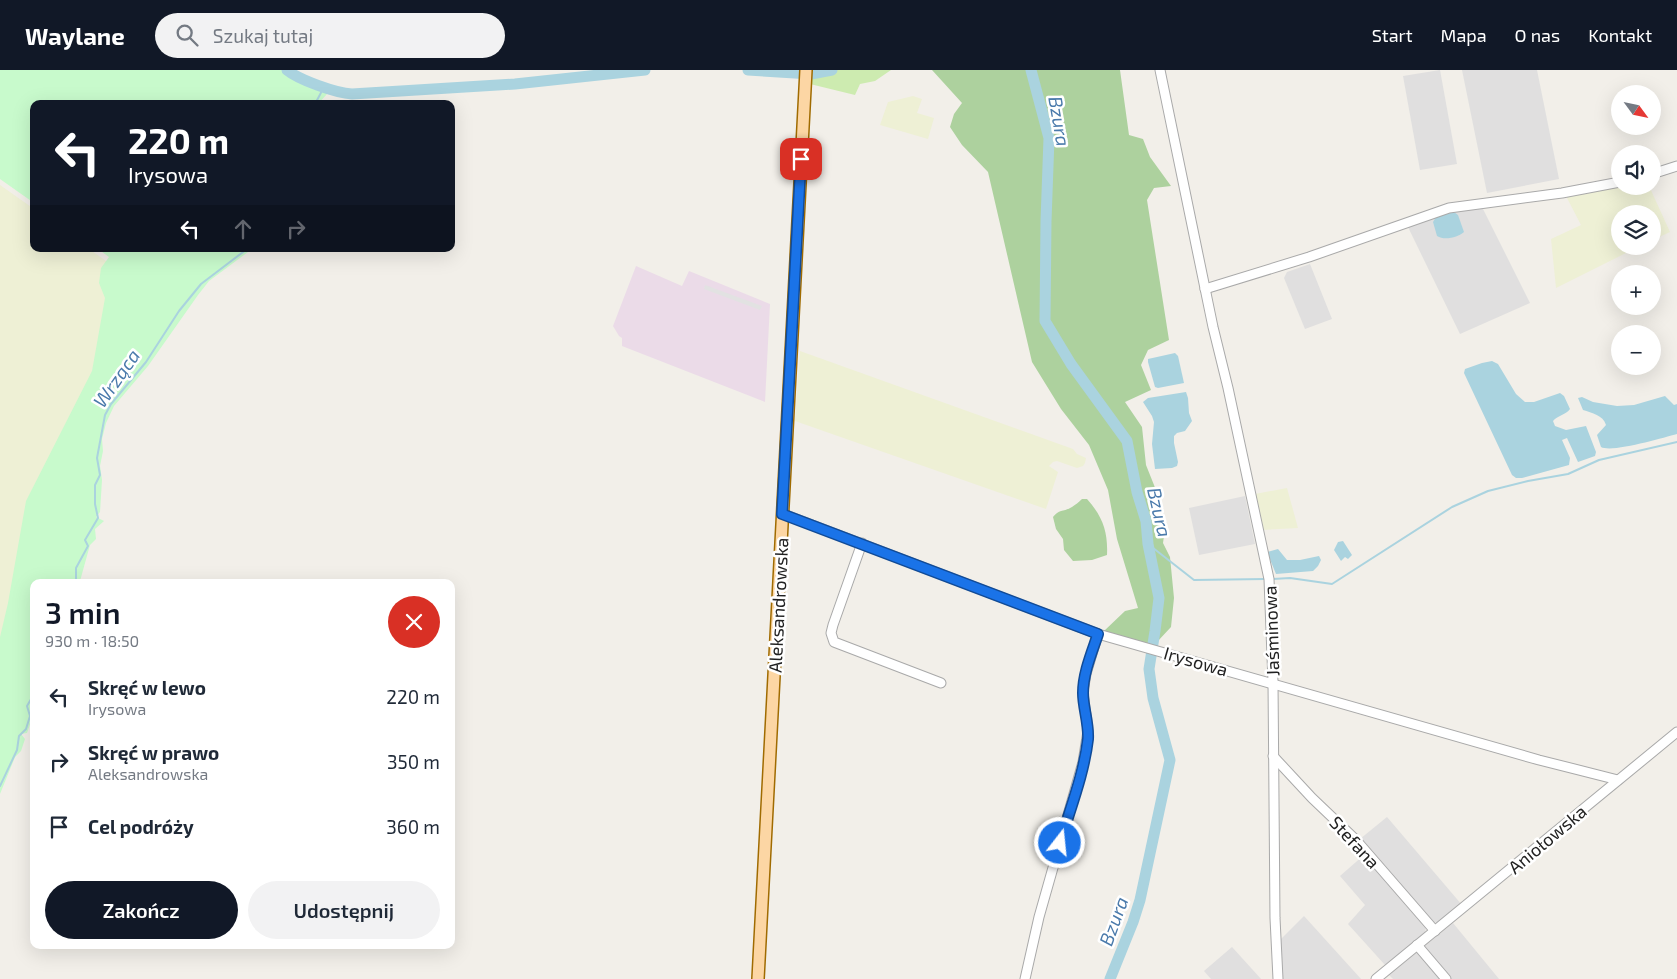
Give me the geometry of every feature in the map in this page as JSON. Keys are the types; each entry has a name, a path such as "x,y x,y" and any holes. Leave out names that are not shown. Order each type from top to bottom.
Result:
{"main road":[{"name":"Aleksandrowska","path":"758,979 806,70"}],"street":[{"name":"Jaśminowa","path":"1160,70 1205,289 1269,579 1273,682 1275,918 1278,979"},
{"path":"1661,171 1677,166"},
{"path":"1205,289 1310,257 1449,208 1562,194 1611,184"},
{"name":"Irysowa","path":"782,514 1098,634 1273,682 1539,760 1618,780"},
{"path":"862,543 831,633 834,642 941,683"},
{"path":"1025,979 1042,908 1083,762 1088,730 1083,692 1086,674 1098,634"},
{"name":"Aniołowska","path":"1376,979 1677,732"},
{"name":"Stefana","path":"1273,756 1312,798 1356,840 1434,931"},
{"path":"1417,945 1446,979"}],"shaded area":[{"path":"1440,70 1457,164 1420,170 1403,76"},
{"path":"1462,70 1537,70 1559,179 1487,193"},
{"path":"1482,207 1530,303 1460,334 1407,225 1453,211"},
{"path":"1310,264 1332,319 1305,329 1284,278 1287,272"},
{"path":"636,266 682,286 689,271 770,304 765,402 622,346 622,338 613,326"},
{"path":"705,285 762,306 760,310 704,289"},
{"path":"1245,496 1255,544 1199,555 1189,508"},
{"path":"1387,817 1462,905 1439,923 1432,922 1360,839"},
{"path":"1364,855 1426,927 1425,933 1385,965 1348,924 1365,905 1340,876"},
{"path":"1304,916 1361,979 1282,979 1281,939"},
{"path":"1453,923 1499,979 1393,979 1389,975"},
{"path":"1232,947 1261,979 1211,979 1204,971"}],"green space":[{"path":"0,70 293,70 325,84 327,94 322,100 30,100 30,200 0,179"},
{"path":"811,70 891,70 875,81 860,84 855,95 810,84"},
{"path":"932,70 1120,70 1129,135 1143,139 1150,157 1171,186 1154,188 1147,200 1169,340 1148,350 1141,365 1151,390 1125,402 1142,427 1146,465 1158,495 1158,515 1164,536 1163,543 1170,557 1174,598 1171,627 1157,642 1147,645 1104,631 1125,611 1138,608 1117,539 1108,490 1089,445 1061,409 1032,362 988,172 962,145 950,127 954,114 962,103"},
{"path":"913,96 922,99 917,113 934,118 928,139 880,125 888,102"},
{"path":"0,185 30,206 30,252 93,252 106,261 116,280 42,562 35,579 30,579 30,592 0,668"},
{"path":"1611,188 1611,195 1653,195 1658,205 1611,205 1611,255 1622,255 1556,288 1551,239 1581,225 1566,196"},
{"path":"1661,212 1670,232 1661,236"},
{"path":"102,252 248,252 209,281 148,366 114,406 106,423 102,439 100,512 96,517 104,521 95,529 96,539 90,545 81,579 30,579 30,724 27,733 21,734 25,739 21,751 15,757 0,794 0,637 26,501 92,371 105,298 99,283 101,268 109,257"},
{"path":"800,351 1073,449 1077,454 1086,458 1085,463 1077,468 1057,461 1049,466 1058,472 1046,509 795,421"},
{"path":"1287,488 1298,528 1261,530 1255,494"},
{"path":"1082,499 1087,499 1101,519 1107,539 1107,555 1092,560 1073,561 1064,550 1063,539 1056,529 1053,517 1057,513 1069,509"}],"water":[{"path":"1454,212 1458,215 1464,232 1451,238 1437,236 1433,222 1436,217"},
{"path":"1175,353 1178,356 1184,383 1155,387 1148,359"},
{"path":"1492,361 1498,364 1516,394 1525,402 1534,402 1560,393 1564,396 1570,409 1553,421 1555,426 1566,430 1586,426 1596,452 1595,456 1578,462 1567,438 1562,440 1570,458 1569,465 1522,478 1516,478 1512,475 1464,373 1465,369"},
{"path":"1186,392 1192,421 1185,431 1174,436 1177,466 1155,469 1152,444 1154,422 1143,402 1148,398"},
{"path":"1665,396 1674,405 1677,404 1677,434 1615,448 1601,447 1597,435 1606,425 1605,422 1597,415 1583,410 1578,398 1582,397 1593,402 1617,406 1634,405"},
{"path":"1343,541 1352,555 1348,559 1345,557 1341,561 1334,550 1338,542"},
{"path":"1278,549 1287,560 1300,560 1319,556 1321,560 1313,571 1276,574 1267,552"}],"waterway":[{"path":"287,70 300,78 318,85 352,94 515,84 645,70"},
{"path":"748,70 811,74 832,70"},
{"name":"Bzura","path":"1031,70 1049,138 1045,321 1071,364 1127,441 1137,492 1146,521 1148,544 1159,598 1149,669 1153,698 1170,760 1140,900 1110,979"},
{"name":"Wrząca","path":"317,100 324,87"},
{"name":"Wrząca","path":"76,579 76,568 88,546 85,540 98,518 95,504 95,485 100,475 97,458 105,415 111,404 146,362 179,311 201,284 243,252"},
{"path":"1273,579 1290,578 1332,584 1452,507 1488,491 1568,474 1599,460 1677,442"},
{"path":"1148,544 1194,580 1265,579"},
{"name":"Wrząca","path":"30,701 27,706 30,716"},
{"name":"Wrząca","path":"0,786 17,750 19,736 26,729 30,716"}],"route":[{"path":"801,159 782,514 971,584 1098,634 1086,674 1083,692 1088,739 1060,843"}]}
